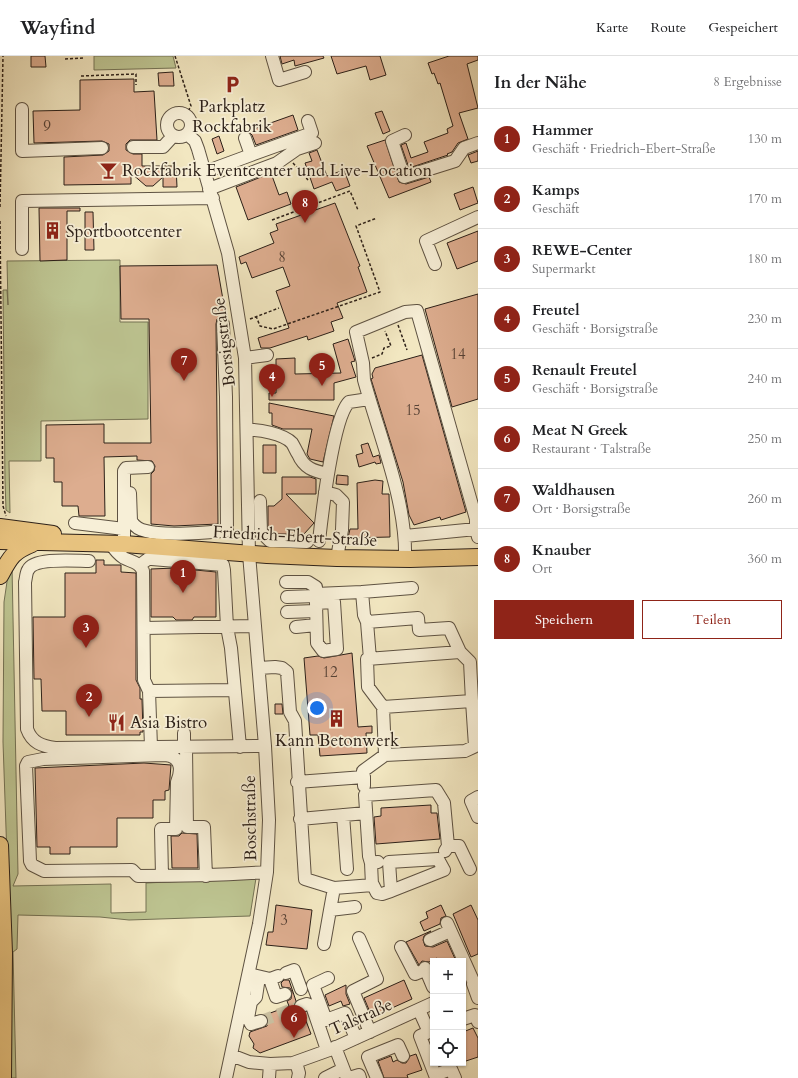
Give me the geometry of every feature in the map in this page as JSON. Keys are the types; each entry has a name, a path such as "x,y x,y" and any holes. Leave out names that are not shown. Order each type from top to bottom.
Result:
{"main road":[{"name":"Friedrich-Ebert-Straße","path":"3,521 119,539 249,554 404,559 478,556"},
{"name":"Friedrich-Ebert-Straße","path":"0,541 36,542 119,539"},
{"path":"0,576 11,555 17,550 36,542"},
{"path":"0,845 4,953 3,1078"}],"street":[{"path":"272,56 279,80 305,72"},
{"path":"22,109 22,151 102,148"},
{"path":"178,113 186,115 191,124 187,134 179,137 173,136 167,128 168,118 178,113"},
{"path":"205,172 312,133 308,121"},
{"name":"Borsigstraße","path":"187,134 194,141 211,193 228,253 240,320 245,358 249,554"},
{"path":"405,135 392,141 404,177 454,161 464,148 478,143"},
{"path":"134,147 163,147 173,136"},
{"path":"245,138 251,155"},
{"path":"22,249 22,201 211,193 271,166 287,157 297,149 316,142"},
{"path":"434,264 426,241 478,217"},
{"path":"404,559 405,536 394,482 364,380 363,361 356,332 405,312 417,311 463,467 476,518 477,533 405,536"},
{"path":"148,467 126,468 124,471 132,493 131,521 138,528 153,532 213,533 227,530 226,397 223,324"},
{"path":"245,358 268,356"},
{"path":"260,501 261,532 270,541 313,542 342,412 349,402 369,399"},
{"path":"247,430 257,429 284,438 292,443 302,464 310,469 328,474"},
{"path":"325,492 336,495 343,502 338,558"},
{"path":"132,493 115,551 124,558 140,565 144,576 144,680 149,691 151,747"},
{"path":"76,523 119,539"},
{"name":"Boschstraße","path":"226,1078 231,1055 268,976 259,924 267,872 269,820 259,664 254,626 249,554"},
{"path":"140,565 148,559 222,565 224,570 227,627 237,732 240,747"},
{"path":"89,561 42,562 33,564 28,570 25,582 27,729 30,737 44,747 55,748 265,746"},
{"path":"286,582 308,582 316,587 316,601 316,643 323,651 337,649 334,602 316,601 287,597"},
{"path":"287,612 316,601 362,592 412,588"},
{"path":"362,592 364,615 367,622 370,659"},
{"path":"367,622 418,618 419,630 449,628 460,652 470,662 472,702 477,745 464,751 385,755 363,771 372,885 377,892 382,894 444,870 438,859"},
{"path":"296,627 316,625"},
{"path":"144,628 254,626"},
{"path":"385,755 383,707 368,687 367,659 460,652"},
{"path":"259,664 282,668 287,672 290,712 295,721 297,782 305,879 334,888 372,885"},
{"path":"149,691 234,690"},
{"path":"383,707 472,702"},
{"path":"184,733 187,827 204,827 206,876"},
{"path":"162,876 161,829 176,829 176,782 180,776 179,765 176,758 171,755 163,755 43,758 28,762 26,766 30,861 44,872 132,870 138,876 162,876 206,876 267,872"},
{"path":"297,782 364,777"},
{"path":"365,795 436,790 444,803 448,846 438,859 371,863"},
{"path":"478,796 471,801 478,817"},
{"path":"300,819 366,813"},
{"path":"343,815 347,868"},
{"path":"448,846 458,846 470,870"},
{"path":"389,862 390,891"},
{"path":"324,944 334,888"},
{"path":"330,910 355,907"},
{"path":"430,940 449,927 478,998"},
{"path":"358,938 377,979 353,991 370,1032 381,1052"},
{"path":"401,947 415,974 425,969 430,980"},
{"path":"261,1021 251,1024 248,1018 251,1002 256,997 268,976 294,970 293,992 304,1005 312,1006 331,1049 347,1075"},
{"path":"268,976 276,997 293,992"},
{"path":"328,978 313,985 326,1020 345,1012 356,1038"},
{"name":"Talstraße","path":"231,1055 249,1062 270,1064 296,1062 331,1049 430,1004"},
{"path":"419,1010 430,1030"},
{"path":"466,1018 475,1014 478,1022"},
{"path":"430,1031 420,1036 430,1062"},
{"path":"377,1078 368,1057 398,1045 403,1056"},
{"path":"296,1062 299,1073 298,1078"},
{"path":"269,1078 270,1064"},
{"path":"432,1066 435,1075 451,1069 455,1078"},
{"path":"325,1078 347,1075 359,1075 360,1078"}],"path":[{"path":"0,206 3,56"},
{"path":"65,59 83,58 83,56"},
{"path":"176,56 191,106 186,115"},
{"path":"81,76 136,74 136,85"},
{"path":"287,157 308,180"},
{"path":"272,220 350,191 358,210"},
{"path":"256,316 260,326 273,329 380,292 356,226 377,218"},
{"path":"0,221 3,521"},
{"path":"240,320 279,308"},
{"path":"395,316 407,350"},
{"path":"363,361 382,354 384,348 391,346 382,321"}],"green space":[{"path":"94,56 173,56 176,68 94,70"},
{"path":"120,260 120,322 148,322 148,419 41,421 41,461 9,461 10,513 6,510 5,480 3,290 7,290 8,305 7,261"},
{"path":"12,566 18,874 13,886 111,884 111,913 146,912 146,883 256,878 250,916 129,920 100,917 18,915 17,949 13,952 16,1078 10,1078 8,886 3,742 4,602 8,575"}],"building":[{"path":"31,56 45,56 46,67 31,67"},
{"path":"280,56 323,56 324,58 295,66 294,60 282,64"},
{"path":"331,56 380,56 386,75 370,80 366,66 337,74"},
{"path":"449,56 478,56 478,60 467,64 478,108 459,113 468,139 458,143 452,152 447,154 448,155 409,168 401,145 406,143 411,158 428,152 424,142 448,133 447,129 453,126 440,83 438,84 434,73 432,74 428,63"},
{"path":"173,72 174,86 159,86 158,73"},
{"path":"134,79 134,92 154,91 157,140 130,140 126,144 126,150 133,154 142,154 142,166 176,166 177,187 163,187 163,177 153,186 146,186 131,173 131,184 64,185 64,157 103,155 109,151 109,144 102,141 34,143 33,111 80,110 80,80"},
{"path":"382,111 390,131 383,134 375,113"},
{"path":"293,115 298,130 256,145 252,135 248,131"},
{"path":"219,136 224,151 217,154 212,139"},
{"path":"385,140 399,182 406,184 429,177 431,182 389,198 367,146"},
{"path":"317,150 327,176 344,170 350,186 336,191 332,182 314,189 305,163 312,161 309,153"},
{"path":"478,151 478,161 471,163 468,155"},
{"path":"271,173 279,195 287,192 291,204 248,220 236,187"},
{"path":"473,187 478,203 460,210 454,194"},
{"path":"335,203 360,266 358,267 367,292 337,303 343,318 331,322 334,331 308,340 307,336 270,348 261,348 258,338 289,328 276,291 290,286 283,267 252,278 246,262 241,264 239,257 274,243 270,233 278,230 276,224"},
{"name":"Sportbootcenter","path":"39,208 80,208 80,211 67,211 67,260 40,261"},
{"path":"85,212 93,212 94,250 85,250"},
{"path":"478,231 478,261 457,269 447,243"},
{"path":"217,265 226,317 217,319 216,324 218,524 174,526 151,524 151,474 154,471 155,466 152,461 137,460 137,456 104,457 105,516 79,516 78,506 62,506 62,482 54,482 54,458 46,458 46,425 104,424 104,443 151,443 149,319 121,319 120,266"},
{"path":"478,294 478,399 452,407 425,309"},
{"path":"348,339 355,361 351,362 356,377 334,383 334,400 269,400 269,393 276,393 276,359 295,358 295,374 341,373 333,344"},
{"path":"422,355 466,512 441,520 440,517 414,525 409,515 403,482 371,379 373,378 372,374 375,368"},
{"path":"269,403 334,416 323,462 310,459 307,454 312,429 283,429 272,425 272,413 269,413"},
{"path":"368,443 373,457 379,455 381,463 376,464 375,462 359,467 356,455 363,453 361,445"},
{"path":"263,445 276,445 276,473 263,473"},
{"path":"337,475 348,476 348,485 336,484"},
{"path":"282,477 310,477 316,479 316,494 286,494 314,523 304,534 273,534 268,529 268,506 274,506 282,499"},
{"path":"375,480 383,481 382,494 389,494 390,537 348,538 350,529 358,529 357,483"},
{"path":"96,560 104,560 104,565 121,565 121,572 136,573 136,680 140,688 140,699 142,699 143,732 140,732 140,735 66,735 66,711 42,711 41,679 34,679 33,617 65,617 65,573 96,573"},
{"path":"175,568 216,572 216,617 194,617 192,620 176,620 173,617 151,617 151,569"},
{"name":"Kann Betonwerk","path":"352,653 358,727 372,726 372,733 366,733 367,753 320,756 318,735 310,735 304,658 318,656 324,658"},
{"path":"275,704 282,704 283,714 275,714"},
{"path":"144,763 171,765 169,790 165,791 165,800 153,800 153,818 117,818 117,847 70,847 70,854 50,854 50,847 37,847 35,768"},
{"path":"431,805 431,813 437,813 440,839 376,844 374,817 381,816 381,808"},
{"path":"182,833 197,834 198,868 172,868 171,836 179,836"},
{"path":"276,905 312,910 307,949 266,945 268,932 273,932"},
{"path":"441,905 446,916 441,918 440,924 424,931 420,922 428,918 426,912"},
{"path":"471,905 478,920 478,954 471,957 453,914"},
{"path":"431,931 424,936 423,940 425,946 433,947 447,941 455,958 430,958 430,962 422,961 419,965 406,942"},
{"path":"284,980 289,980 296,1001 294,1009 299,1013 303,1013 311,1034 260,1053 253,1048 254,1044 249,1036 250,1032 267,1026 268,1019 265,1015 289,1006 287,1001 291,999 292,992 290,988 282,987 281,983"},
{"path":"404,980 412,999 372,1017 364,998"},
{"path":"346,985 346,994 350,1004 343,1006 341,1001 329,1006 325,995"},
{"path":"473,1028 478,1038 478,1057 466,1061 466,1031"},
{"path":"416,1054 422,1070 407,1075 408,1078 384,1078 378,1061 391,1056 393,1062 397,1060 402,1063 406,1063 410,1056"}],"tunnel":[{"path":"261,1021 301,1006"}],"place":[{"name":"Parkplatz Rockfabrik","path":"232,84"},
{"name":"Rockfabrik Eventcenter und Live-Location","path":"109,170"},
{"name":"Knauber","path":"305,223"},
{"name":"Sportbootcenter","path":"53,231"},
{"name":"Waldhausen","path":"184,381"},
{"name":"Renault Freutel","path":"322,386"},
{"name":"Freutel","path":"272,397"},
{"name":"Hammer","path":"183,593"},
{"name":"REWE-Center","path":"86,648"},
{"name":"Kamps","path":"89,717"},
{"name":"Kann Betonwerk","path":"337,718"},
{"name":"Asia Bistro","path":"117,722"},
{"name":"Meat N Greek","path":"294,1038"}]}
